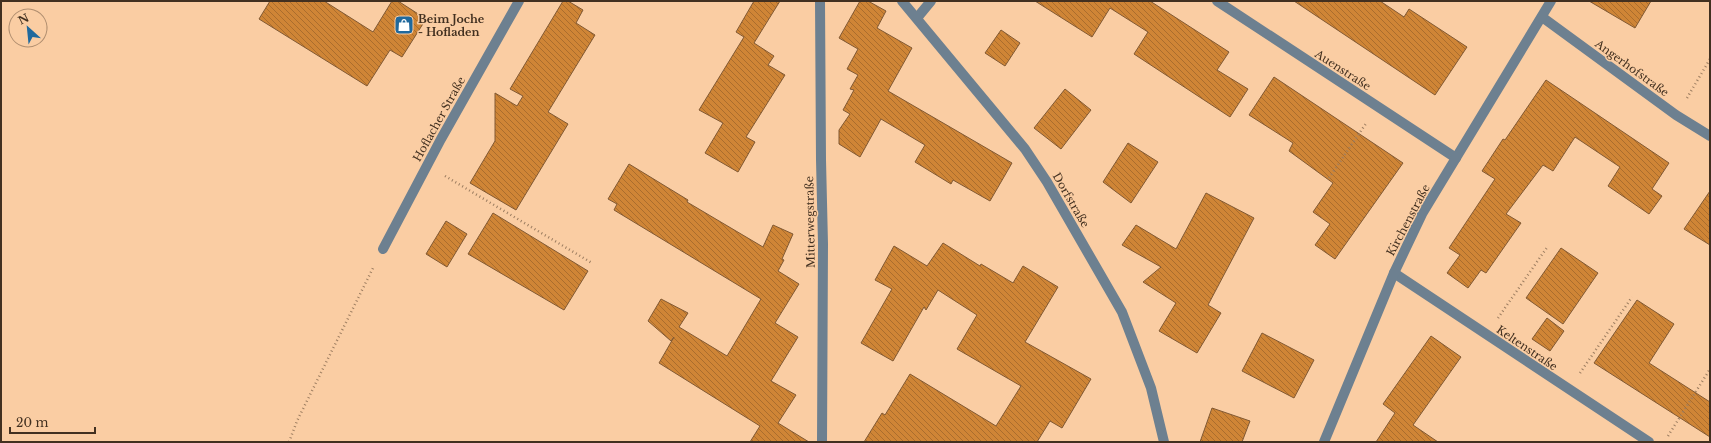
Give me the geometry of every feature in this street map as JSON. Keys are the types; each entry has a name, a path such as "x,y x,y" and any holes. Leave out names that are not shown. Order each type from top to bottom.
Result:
{"street":[{"name":"Hoflacher Straße","path":"383,249 427,165 519,1"},
{"name":"Mitterwegstraße","path":"820,1 823,244 822,442"},
{"name":"Dorfstraße","path":"902,1 1025,149 1047,182 1122,312 1151,388 1164,442"},
{"path":"917,18 931,1"},
{"name":"Auenstraße","path":"1216,1 1456,158"},
{"name":"Kirchenstraße","path":"1324,442 1394,273 1422,214 1551,1"},
{"name":"Angerhofstraße","path":"1542,17 1676,115 1710,136"},
{"name":"Keltenstraße","path":"1394,273 1649,442"}],"path":[{"path":"1676,115 1710,58"},
{"path":"1329,178 1377,107"},
{"path":"427,165 592,263"},
{"path":"1486,335 1548,246"},
{"path":"289,442 297,421 365,282 383,249"},
{"path":"1569,390 1632,297"},
{"path":"1664,442 1710,369"}],"building":[{"path":"270,1 324,1 373,32 392,1 398,1 426,19 402,57 390,50 367,86 259,19"},
{"path":"563,1 568,1 583,10 576,23 595,35 548,112 568,124 516,210 470,183 495,141 495,93 517,106 523,96 510,89"},
{"path":"754,1 780,1 754,43 774,56 768,65 785,75 746,137 755,142 738,172 705,153 723,123 699,110 744,37 736,32"},
{"path":"860,1 868,1 886,11 877,28 912,48 888,91 1012,163 990,201 953,180 951,184 915,162 925,145 881,119 860,157 839,144 839,130 850,114 843,110 854,90 850,89 858,75 847,69 858,49 839,38"},
{"path":"1035,1 1150,1 1229,52 1217,70 1248,89 1230,117 1134,54 1148,32 1110,8 1092,37"},
{"path":"1294,1 1380,1 1404,17 1409,9 1467,47 1435,95"},
{"path":"1589,1 1651,1 1635,28"},
{"path":"1001,30 1020,43 1005,66 985,53"},
{"path":"1274,77 1403,163 1335,259 1315,245 1330,224 1313,212 1333,183 1289,151 1293,143 1249,115"},
{"path":"1546,80 1669,163 1652,189 1662,196 1649,214 1608,186 1620,167 1575,137 1553,171 1543,165 1506,214 1521,223 1486,273 1481,270 1468,288 1447,273 1460,255 1449,248 1495,179 1482,171 1503,139 1505,140"},
{"path":"1065,89 1091,110 1061,149 1034,128"},
{"path":"1128,143 1158,162 1131,203 1103,182"},
{"path":"629,164 688,200 687,202 763,247 773,225 793,234 782,259 784,260 778,271 799,284 775,323 798,337 771,381 796,395 778,423 809,442 750,442 760,426 659,363 674,337 671,341 648,321 661,299 688,313 679,327 727,356 761,299 614,210 617,204 608,199"},
{"path":"1710,191 1710,245 1684,229"},
{"path":"1206,193 1254,218 1208,305 1221,313 1197,353 1159,331 1176,303 1143,282 1161,267 1122,245 1136,225 1176,249"},
{"path":"493,213 588,271 564,310 468,254"},
{"path":"446,221 467,234 447,267 426,254"},
{"path":"943,243 980,266 981,264 1013,283 1023,266 1058,287 1025,342 1091,379 1062,428 1050,421 1037,442 864,442 882,413 885,415 910,374 996,426 1021,386 957,349 977,315 938,290 926,310 924,307 893,361 861,343 892,289 875,280 894,246 927,266"},
{"path":"1561,248 1598,273 1563,324 1526,298"},
{"path":"1637,300 1674,324 1649,363 1710,402 1710,437 1594,363"},
{"path":"1547,318 1564,331 1550,351 1532,339"},
{"path":"1262,333 1314,360 1294,398 1242,371"},
{"path":"1431,336 1461,357 1413,425 1438,442 1376,442 1395,413 1383,404"},
{"path":"1212,408 1250,421 1242,442 1200,442"}],"place":[{"name":"Beim Joche - Hofladen","path":"404,25"}]}
